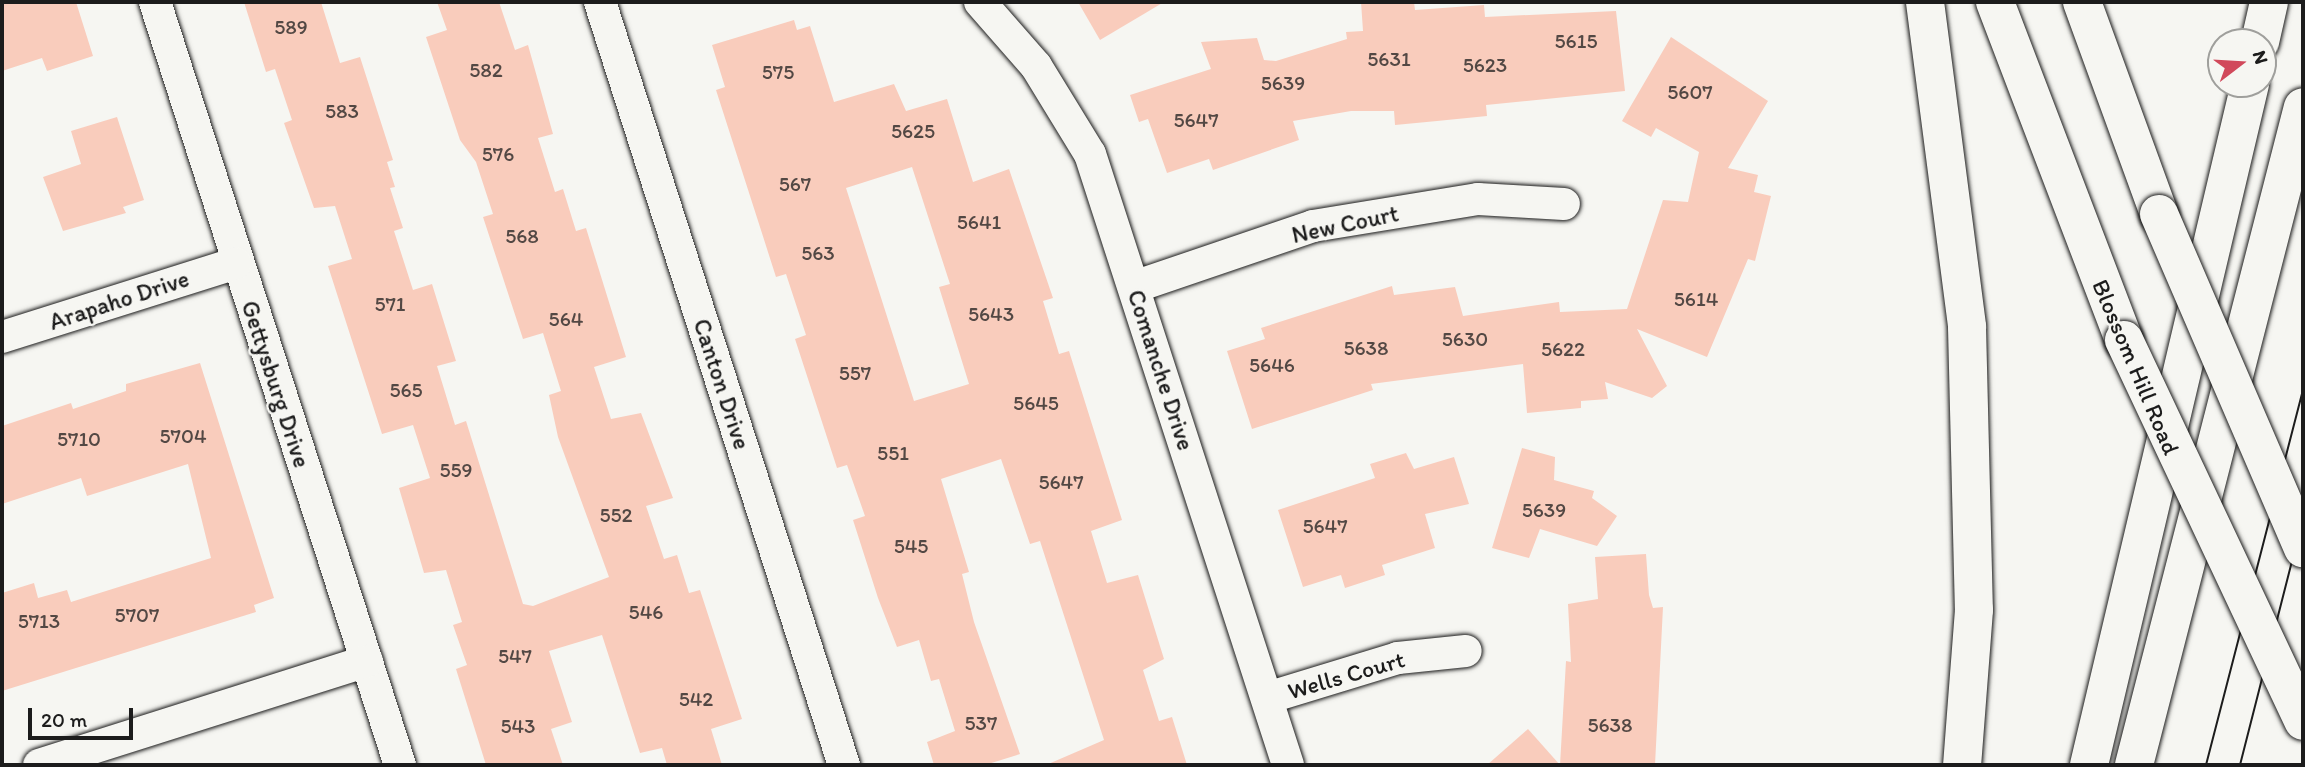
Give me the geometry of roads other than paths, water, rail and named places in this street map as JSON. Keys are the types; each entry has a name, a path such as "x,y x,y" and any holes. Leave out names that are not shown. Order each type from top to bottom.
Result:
{"main road":[{"path":"1925,2 1967,327 1974,610 1962,765"},
{"name":"Blossom Hill Road","path":"1996,2 2124,340 2303,721"},
{"path":"2082,2 2159,214 2303,548"},
{"path":"2263,28 2269,2"},
{"path":"2089,765 2247,98"},
{"path":"2134,765 2303,107"}],"street":[{"name":"Gettysburg Drive","path":"155,2 236,263 400,765"},
{"name":"Canton Drive","path":"600,2 844,765"},
{"name":"Comanche Drive","path":"980,2 1036,66 1090,154 1288,765"},
{"name":"New Court","path":"1133,287 1313,226 1478,199 1564,204"},
{"name":"Arapaho Drive","path":"2,337 236,263"},
{"name":"Wells Court","path":"1267,698 1398,658 1466,650"},
{"path":"39,765 367,661"}],"tram line":[{"path":"2206,765 2303,389"},
{"path":"2240,765 2303,518"}]}
